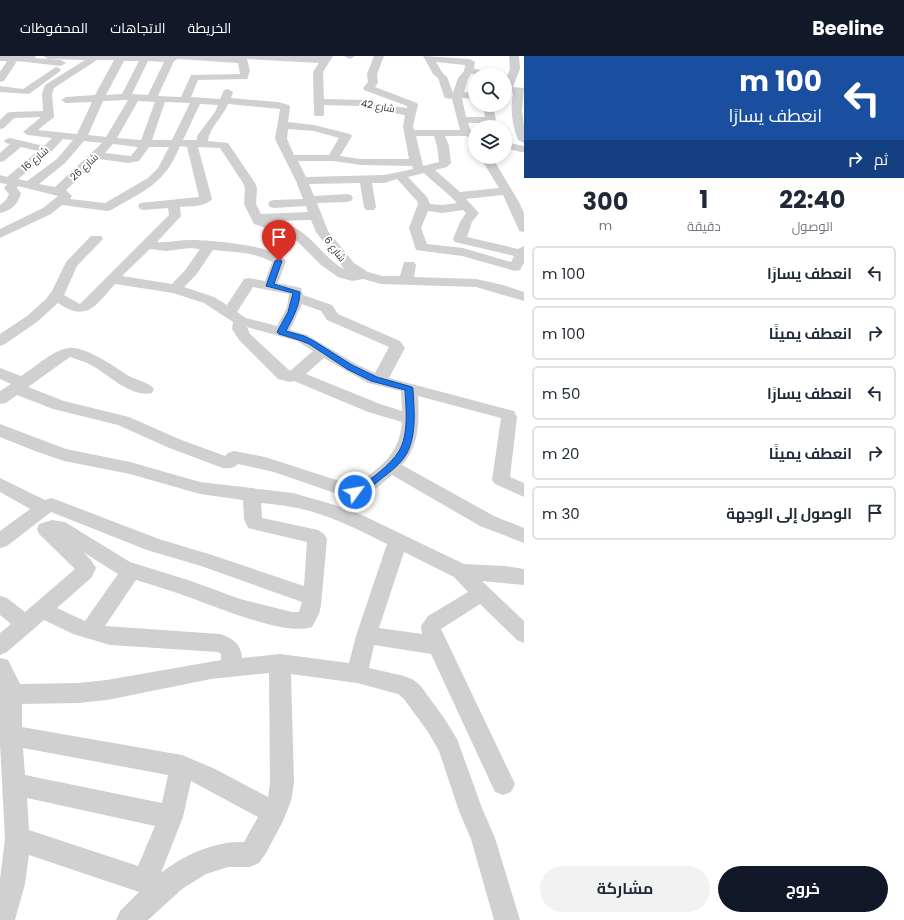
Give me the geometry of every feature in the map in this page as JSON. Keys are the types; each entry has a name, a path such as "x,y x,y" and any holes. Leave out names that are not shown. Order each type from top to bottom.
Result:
{"street":[{"path":"48,56 65,58 84,64"},
{"path":"0,159 10,142 47,119 49,114 47,94 49,87 96,56"},
{"path":"0,58 30,57 28,59 30,60 96,56 165,58 185,56 242,60"},
{"path":"144,206 201,201 206,199 197,144 214,121 229,92 244,77 246,71 242,56 326,58 318,72 319,107 315,126"},
{"path":"379,56 372,74 372,83 368,89 412,104 410,129 421,168"},
{"path":"512,146 523,148 515,114 512,85 515,69 514,56"},
{"path":"0,79 14,57"},
{"path":"28,186 61,161 80,137 121,57"},
{"path":"0,89 26,91 43,80 65,58"},
{"name":"شارع 26","path":"0,233 32,220 47,211 59,196 106,149 130,97 145,58"},
{"path":"28,132 80,137 106,149 133,159 136,158 146,144 165,58"},
{"path":"0,209 5,208 14,197 15,193 10,188 8,181 59,196 105,207 158,176 178,143 191,100 194,76 192,74 198,58"},
{"path":"429,58 470,62 470,68"},
{"path":"429,58 438,74 442,77 449,96 468,96"},
{"path":"194,76 244,77"},
{"path":"468,78 458,96 459,110 462,120 468,130"},
{"path":"4,99 12,91"},
{"path":"66,100 130,97 225,101"},
{"name":"شارع 6","path":"225,101 285,107 281,139 292,158 322,232 344,262 355,271 363,275"},
{"name":"شارع 42","path":"319,107 365,103 367,106 412,112"},
{"path":"319,107 333,113"},
{"path":"462,120 491,120 489,112"},
{"path":"0,126 4,117 13,115 49,114"},
{"path":"362,115 381,117 410,129 439,134 468,136"},
{"path":"282,125 315,126 337,129"},
{"path":"315,126 346,136 333,158"},
{"path":"181,131 205,132"},
{"path":"302,181 384,179 421,168 445,164 443,146 439,134"},
{"name":"شارع 16","path":"8,181 48,150 60,136"},
{"path":"10,142 48,150"},
{"path":"106,149 146,144 178,143 225,146 249,183 251,188 250,204 258,222 283,228 302,238 331,267 342,274 354,278 363,275 381,280 476,283 498,288 524,297"},
{"path":"292,158 333,158 421,168 445,187 450,189 473,213 466,222 460,240"},
{"path":"490,164 521,215 524,228"},
{"path":"400,175 423,200 422,207 415,224 416,236 422,247 455,250 514,267 521,259 460,240 416,236"},
{"path":"365,179 370,207"},
{"path":"457,196 506,191"},
{"path":"274,204 347,198"},
{"path":"56,296 76,308 84,308 175,216 174,204"},
{"path":"422,207 442,208 466,206"},
{"path":"256,217 315,216"},
{"path":"0,341 32,319 56,296 71,265 96,238"},
{"path":"147,245 162,247 183,243 244,249 267,254 278,260 279,263 270,286"},
{"path":"175,289 191,272 209,246"},
{"path":"406,281 409,264"},
{"path":"112,279 175,289 209,300 234,317 302,338 350,367 379,380 508,415 509,417 501,480 524,490"},
{"path":"281,332 289,317 296,297 296,291 248,282 234,317 244,337 284,375 290,377 296,375 323,350"},
{"path":"296,297 327,308 332,317 396,344 396,348 379,380"},
{"path":"0,399 62,355 73,352 96,361 129,383 146,389"},
{"path":"0,373 19,385 59,405 123,421 173,443 226,463 230,462 234,457 256,461 355,492 360,492 390,466 402,453 407,442 410,419 409,389"},
{"path":"296,375 306,381 374,408 410,419"},
{"path":"0,430 64,455 130,468 200,488 293,500 328,510 374,528 461,572 524,634"},
{"path":"390,466 487,521 524,536"},
{"path":"0,484 38,512 47,530 86,568 83,574 0,646"},
{"path":"47,530 52,527 58,527 111,561 131,571 184,587 238,608 292,621 305,621 309,617 317,538 311,535 256,523 253,519 252,495"},
{"path":"0,540 38,512 51,505 154,545 205,560 312,596"},
{"path":"357,674 366,636 398,540"},
{"path":"90,631 131,571"},
{"path":"461,572 505,574 524,578"},
{"path":"482,593 435,622 431,626 431,631 454,676 504,784"},
{"path":"0,604 26,624"},
{"path":"42,610 90,631 110,636 220,643 229,647 231,650 231,668"},
{"path":"366,636 386,637 438,646"},
{"path":"17,839 154,884 203,861 227,854 250,854 274,813 279,801 282,783 280,663"},
{"path":"11,694 70,693 106,690 211,670 280,663 357,674 404,686 412,692 436,725 449,747 466,798 483,838 507,920"},
{"path":"0,668 10,687 11,694 8,749 14,784 17,839 16,860 12,884 2,920"},
{"path":"8,749 182,766 207,777 274,813"},
{"path":"129,920 154,884 182,766"},
{"path":"14,784 171,817"}],"route":[{"path":"279,261 270,286 296,291 296,297 291,312 281,332 302,338 326,351 350,367 374,379 409,389 410,419 407,442 402,453 393,464 360,492 355,492"}]}
